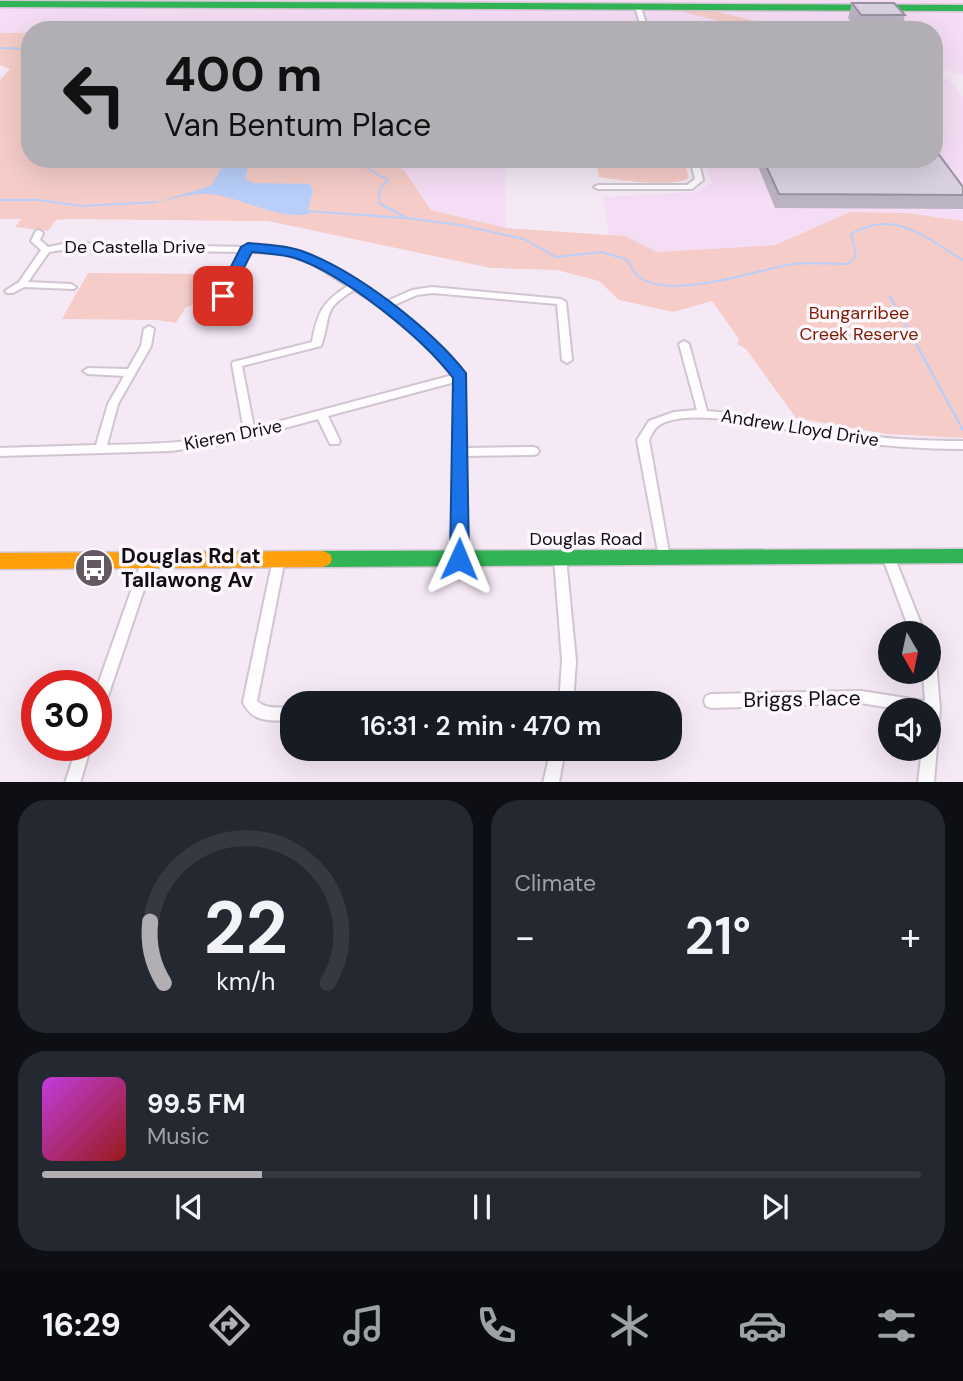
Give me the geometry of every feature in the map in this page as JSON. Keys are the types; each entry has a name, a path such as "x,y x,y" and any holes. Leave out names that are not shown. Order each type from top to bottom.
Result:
{"street":[{"path":"0,4 503,3 638,7 702,3 963,7"},
{"path":"886,5 899,21"},
{"path":"638,7 642,21"},
{"path":"598,187 689,187 699,180 696,168"},
{"path":"10,291 22,284 46,250 35,241 39,233"},
{"name":"De Castella Drive","path":"46,250 68,246 248,247 302,255 386,305 442,353 460,377"},
{"path":"223,296 248,247"},
{"path":"22,284 71,287"},
{"path":"250,435 237,364 317,344 321,315 327,304 354,286"},
{"path":"386,305 415,292 432,290 561,302 567,360"},
{"path":"100,449 113,404 146,346 149,329"},
{"path":"684,344 703,414"},
{"path":"88,371 131,373"},
{"path":"459,559 460,377"},
{"name":"Kieren Drive","path":"0,452 198,444 250,435 460,377"},
{"name":"Andrew Lloyd Drive","path":"664,558 644,435 659,419 729,414 843,437 963,445"},
{"path":"322,415 334,441"},
{"path":"461,452 533,452"},
{"path":"888,556 913,621"},
{"name":"Douglas Road","path":"1,563 963,556"},
{"path":"560,558 569,661 567,691"},
{"path":"279,559 250,699 253,709 259,712 280,713"},
{"path":"110,670 148,560"},
{"name":"Briggs Place","path":"711,701 861,697 878,700"},
{"path":"72,782 80,761"},
{"path":"551,782 555,761"},
{"path":"926,782 928,761"}],"shaded area":[{"path":"0,0 963,0 963,75 943,70 943,21 755,21 710,10 679,10 721,21 21,21 21,33 0,33"},
{"path":"943,79 948,79 963,97 963,221 908,213 850,212 775,245 657,252 625,236 609,236 603,197 698,192 711,183 707,168 943,168"},
{"path":"399,168 505,168 506,228 431,210 404,170"}],"green space":[{"path":"676,10 711,10 755,21 719,21"},
{"name":"Bungarribee Creek Reserve","path":"0,33 21,33 21,168 399,168 404,170 431,210 506,228 625,236 657,252 775,245 850,212 908,213 963,221 963,438 887,434 796,418 746,349 737,344 739,339 712,301 673,312 619,300 599,281 557,270 491,268 268,221 71,219 56,220 48,231 15,227 21,219 0,219 0,80 10,69 0,65"},
{"path":"598,168 686,168 689,178 658,183 599,177"},
{"path":"88,273 227,274 209,289 200,303 186,307 176,323 157,320 62,319"}],"water":[{"path":"222,168 248,168 245,179 253,183 310,184 313,190 308,210 310,214 285,214 210,194 157,202 211,186"}],"building":[{"path":"852,3 894,3 905,15 861,15"},
{"path":"943,160 963,187 963,195 779,194 767,168 943,168"}],"waterway":[{"path":"0,48 21,49"},
{"path":"367,168 388,180 380,189 379,203 407,218 460,225 524,239 556,257 602,252 628,260 637,276 654,284 702,284 793,264 848,264 856,256 851,234 882,224 909,229 963,260"},
{"path":"0,200 40,200 81,206 157,202"},
{"path":"306,211 404,218"},
{"path":"890,296 963,430"}],"traffic: fast":[{"path":"0,4 963,8"},
{"path":"323,559 963,556"}],"traffic: slow":[{"path":"0,561 323,559"}],"place":[{"name":"Douglas Rd at Tallawong Av","path":"94,568"}],"route":[{"path":"223,296 248,247 296,253 316,262 386,305 442,353 460,377 459,559"}]}
